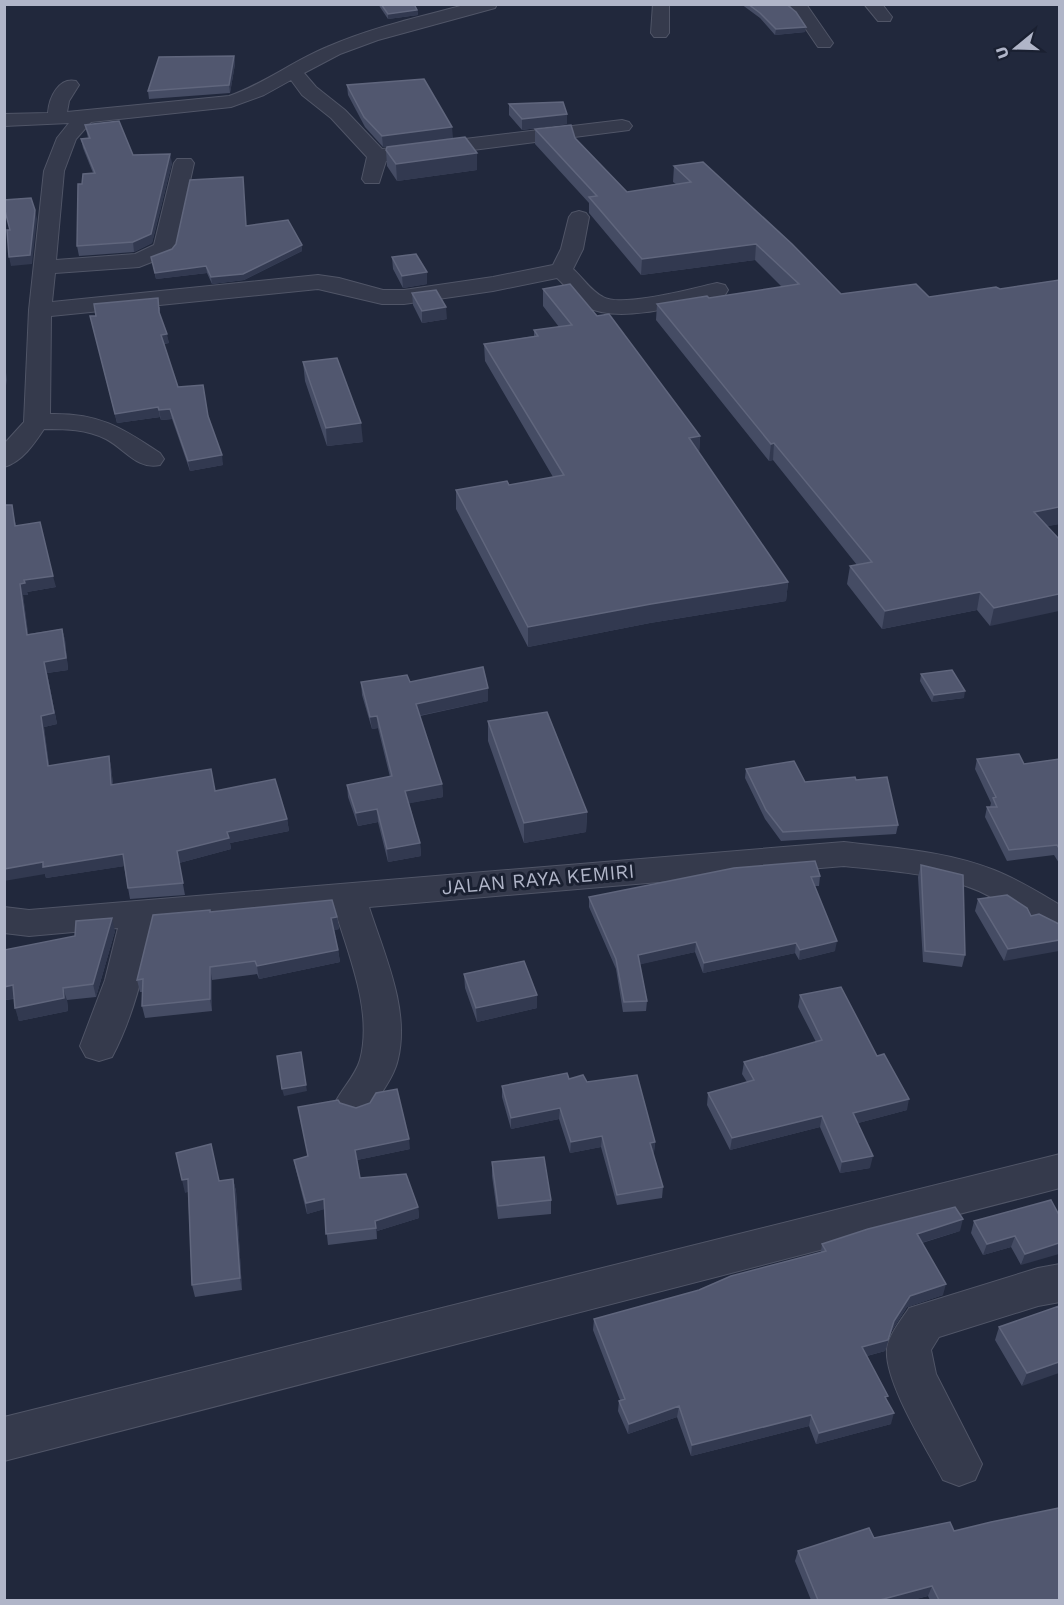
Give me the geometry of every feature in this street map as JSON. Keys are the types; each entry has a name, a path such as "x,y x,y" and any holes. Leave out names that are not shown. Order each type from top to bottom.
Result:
{"street":[{"path":"4,100 12,120 85,117 231,101 255,93 333,51 368,37 489,4"},
{"path":"660,33 661,4"},
{"path":"797,4 824,43"},
{"path":"293,71 309,90 338,114 377,156"},
{"path":"59,119 56,110 64,92 70,86"},
{"path":"4,459 24,440 37,422 40,310 54,171 67,138 85,117"},
{"path":"377,156 622,126"},
{"path":"372,180 377,156"},
{"path":"46,267 129,262 164,249 184,163"},
{"path":"561,270 572,249 579,217"},
{"path":"40,310 318,282 339,285 382,297 404,297 493,284 561,270"},
{"path":"561,270 595,302 611,307 632,306 717,290"},
{"path":"37,422 76,421 115,434 151,459"},
{"name":"JALAN RAYA KEMIRI","path":"4,920 29,923 844,854 928,864 971,875 1025,901 1059,922"},
{"path":"348,896 381,1014 379,1060 356,1101"},
{"path":"99,1046 123,980 139,914"},
{"path":"4,1439 1059,1171"},
{"path":"959,1464 914,1378 909,1348 924,1322 1038,1287 1059,1283"}],"building":[{"path":"381,4 414,4 417,10 388,14"},
{"path":"748,4 786,4 796,12 806,27 776,29"},
{"path":"234,56 229,85 148,91 159,57"},
{"path":"424,79 452,127 382,136 364,117 347,85"},
{"path":"563,102 567,114 522,119 509,104"},
{"path":"119,121 133,155 170,154 151,234 133,242 77,246 78,184 82,184 83,174 95,173 81,139 90,138 85,125"},
{"path":"571,125 575,138 627,192 691,182 674,166 703,162 792,244 841,294 916,284 929,297 1059,280 1059,507 1034,512 1059,539 1059,594 994,608 980,592 885,611 850,566 872,562 774,443 771,444 657,304 799,284 756,244 642,259 589,197 597,196 535,129"},
{"path":"465,137 477,153 396,164 386,150 387,147"},
{"path":"243,177 246,226 288,220 302,245 243,274 211,277 206,266 155,273 151,257 172,249 176,244 190,180"},
{"path":"31,198 35,210 30,255 9,257 7,230 10,230 4,200"},
{"path":"416,254 427,272 402,276 392,257"},
{"path":"570,284 597,316 609,314 700,436 689,438 788,582 528,627 456,490 507,481 509,485 564,475 484,344 538,336 534,330 572,325 543,289"},
{"path":"436,290 446,307 422,311 412,293"},
{"path":"158,298 159,312 167,334 161,335 178,387 203,385 208,416 222,455 188,461 170,409 159,410 158,407 115,414 90,316 96,316 94,304"},
{"path":"337,358 361,423 326,428 303,362"},
{"path":"4,505 12,505 15,526 40,522 53,576 24,580 25,583 20,584 27,635 62,629 66,658 44,662 54,713 41,716 48,766 109,756 111,785 211,769 215,791 275,779 287,819 227,832 229,838 177,851 183,883 128,888 123,854 43,867 43,862 4,869"},
{"path":"483,667 488,688 416,704 442,784 405,791 420,843 387,849 377,809 356,813 347,785 392,776 377,716 370,717 361,682 407,675 410,682"},
{"path":"952,670 965,691 934,695 921,674"},
{"path":"547,712 587,812 524,823 488,721"},
{"path":"1019,754 1024,764 1059,759 1059,848 1057,845 1009,850 987,807 997,807 993,798 996,797 977,759"},
{"path":"794,761 805,782 855,777 856,780 887,777 898,825 783,832 766,810 746,769"},
{"path":"815,861 820,876 811,877 837,941 800,950 796,943 704,963 696,942 638,955 647,1001 624,1002 616,959 589,897 734,868"},
{"path":"921,865 963,875 965,955 925,951"},
{"path":"1007,895 1027,908 1031,916 1039,914 1059,924 1059,940 1008,949 978,899"},
{"path":"332,900 337,917 331,918 338,950 257,966 255,961 210,967 210,999 142,1006 143,979 137,980 153,915"},
{"path":"112,918 93,984 63,988 64,998 15,1008 13,985 4,987 4,950 75,936 76,921"},
{"path":"524,961 537,995 476,1008 464,974"},
{"path":"841,987 877,1056 884,1054 909,1099 853,1113 873,1156 842,1162 822,1116 732,1138 708,1093 754,1080 744,1062 822,1040 800,995"},
{"path":"301,1052 306,1085 282,1089 277,1056"},
{"path":"567,1073 569,1079 583,1075 587,1082 637,1075 655,1142 650,1143 663,1187 617,1195 602,1136 571,1142 560,1108 511,1118 502,1086"},
{"path":"397,1089 409,1139 355,1150 360,1178 406,1174 418,1207 375,1221 376,1228 326,1234 324,1199 306,1203 294,1160 308,1156 298,1107 338,1100 340,1103 356,1108 370,1103 376,1093"},
{"path":"211,1144 219,1181 233,1179 240,1278 192,1285 188,1179 182,1180 176,1153"},
{"path":"544,1157 551,1200 498,1206 492,1162"},
{"path":"1051,1200 1059,1215 1059,1243 1025,1254 1015,1236 987,1244 974,1221"},
{"path":"955,1207 963,1219 917,1234 946,1284 910,1296 894,1321 888,1340 862,1347 888,1396 885,1397 894,1413 819,1433 811,1415 692,1445 679,1406 629,1424 619,1401 625,1399 594,1319 699,1290 731,1276 826,1251 822,1244 868,1229"},
{"path":"1059,1306 1059,1362 1027,1373 999,1327"},
{"path":"1059,1508 1059,1600 939,1600 932,1586 880,1600 818,1600 798,1551 869,1528 874,1538 950,1522 954,1531"}]}
